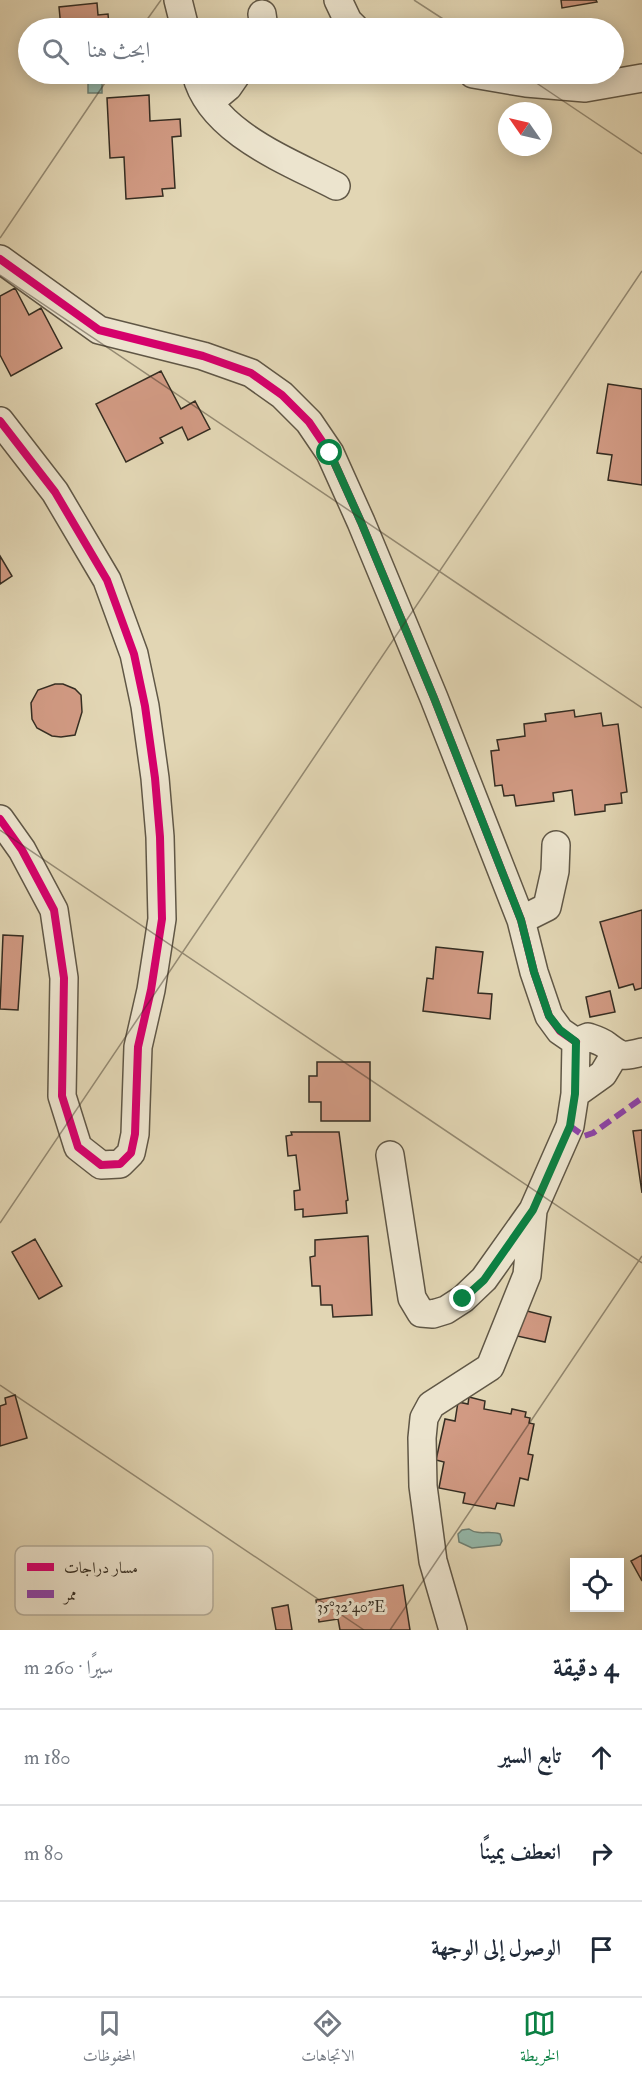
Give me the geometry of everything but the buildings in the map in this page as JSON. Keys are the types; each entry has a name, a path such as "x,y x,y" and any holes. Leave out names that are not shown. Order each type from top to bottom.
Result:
{"street":[{"path":"178,0 182,18"},
{"path":"338,0 347,18"},
{"path":"624,81 642,78"},
{"path":"199,84 219,115 249,140 336,186"},
{"path":"210,102 230,84"},
{"path":"546,84 585,88 608,84"},
{"path":"0,259 99,330 203,356 251,373 282,395 309,422 330,453 434,698 521,920 534,972 549,1016 560,1030 576,1042"},
{"path":"0,421 55,492 107,580 134,654 145,706 160,837 162,919 151,990 138,1047 133,1144 131,1153 120,1164 101,1165 78,1147 62,1096 64,978 54,910 22,850 0,819"},
{"path":"521,920 547,907 555,871 556,845"},
{"path":"576,1042 588,1037 605,1043 615,1054 625,1057 642,1052"},
{"path":"390,1155 412,1298 421,1312 433,1314 446,1310 463,1299 484,1280 533,1210 570,1126 575,1094 576,1042"},
{"path":"575,1094 603,1074 615,1054"},
{"path":"453,1630 431,1550 423,1486 424,1418 430,1405 490,1367 527,1275 533,1210"}],"shaded area":[{"path":"88,84 102,84 102,93 88,93"},
{"path":"462,1530 500,1534 502,1541 500,1545 472,1548 459,1542 458,1534"}],"marked path":[{"path":"570,1126 584,1136 593,1133 642,1098"}],"cycle path":[{"path":"0,259 99,330 203,356 251,373 282,395 309,422 330,453 434,698 521,920 534,972 549,1016 560,1031 576,1042"},
{"path":"0,421 55,492 107,580 134,654 145,706 160,837 162,919 151,990 138,1047 135,1134 131,1153 120,1164 101,1165 78,1147 62,1096 64,978 54,910 22,850 0,819"}],"route":[{"path":"330,453 434,698 521,920 534,972 549,1016 560,1030 576,1042 575,1094 570,1126 533,1210 484,1280 463,1299"}]}
